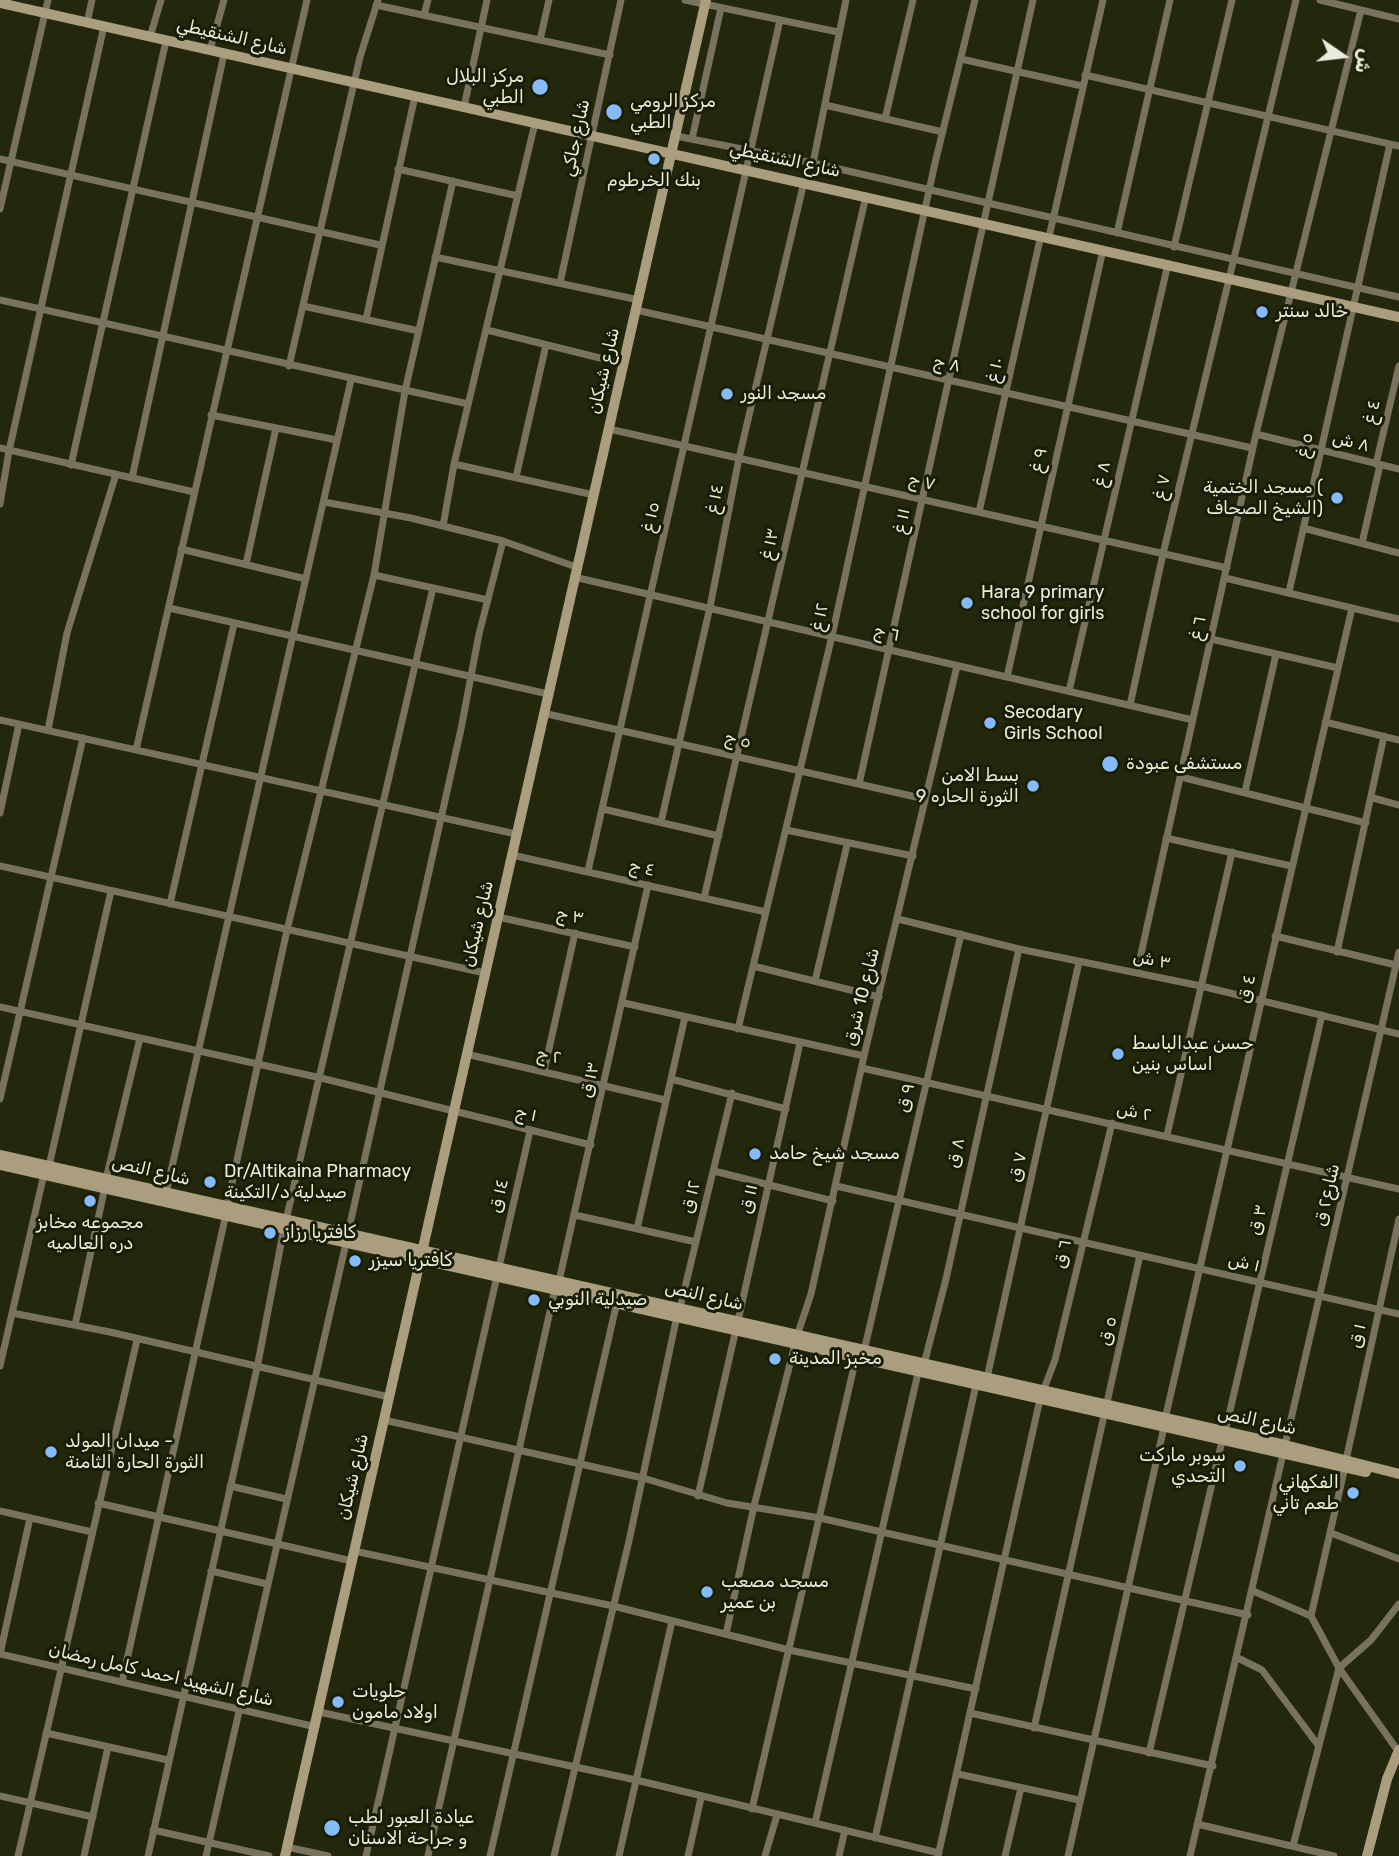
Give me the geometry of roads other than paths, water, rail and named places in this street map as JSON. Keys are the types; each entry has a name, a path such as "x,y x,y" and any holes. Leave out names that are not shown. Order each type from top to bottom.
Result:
{"street":[{"path":"0,209 48,0"},
{"path":"87,23 92,0"},
{"path":"150,37 162,0"},
{"path":"210,50 224,0"},
{"path":"136,750 307,0"},
{"path":"424,15 428,0"},
{"path":"464,107 487,0"},
{"path":"540,40 549,0"},
{"name":"شارع جاكي","path":"561,283 621,0"},
{"path":"685,0 705,2 721,8 838,32"},
{"path":"813,163 846,0"},
{"path":"886,119 913,0"},
{"name":"١٢ غ","path":"738,1029 832,636 929,190 975,0"},
{"name":"١١ غ","path":"859,784 986,223 1033,0"},
{"name":"١٠ غ","path":"979,512 1045,236 1053,217 1103,0"},
{"path":"1118,233 1170,0"},
{"path":"1174,247 1232,0"},
{"name":"٧ غ","path":"1130,705 1191,433 1236,259 1296,0"},
{"path":"1320,0 1399,19"},
{"name":"شارع شيكان","path":"286,1852 705,2"},
{"name":"شارع الشنقيطي","path":"0,3 1399,317"},
{"path":"289,366 354,83 377,3 610,55"},
{"path":"692,139 721,8"},
{"name":"٦ غ","path":"1137,972 1252,448 1361,10"},
{"name":"١٥ غ","path":"589,871 780,20"},
{"path":"0,504 9,451 104,26"},
{"path":"71,465 166,40"},
{"path":"132,478 224,54"},
{"path":"961,59 1082,86"},
{"path":"1085,75 1399,146"},
{"path":"366,319 380,245 415,96"},
{"path":"825,105 943,132"},
{"path":"443,526 454,464 535,123"},
{"path":"676,136 813,163 1399,297"},
{"name":"٥ غ","path":"1289,592 1390,144"},
{"path":"0,159 380,245"},
{"path":"398,169 518,196"},
{"path":"122,1682 197,1353 288,930 374,575 405,391 453,181"},
{"name":"١٤ غ","path":"661,822 710,607 740,458 804,182"},
{"name":"١٣ غ","path":"704,898 866,196"},
{"path":"1151,261 1155,243"},
{"name":"٩ غ","path":"1007,677 1103,250"},
{"name":"٨ ج","path":"435,257 561,283 711,327 1252,448"},
{"name":"٨ غ","path":"1069,691 1168,264"},
{"path":"0,300 468,404"},
{"path":"303,306 419,331"},
{"path":"487,330 624,364"},
{"path":"516,477 546,345"},
{"name":"٤ غ","path":"1362,544 1399,366"},
{"path":"166,1193 351,380"},
{"path":"211,415 337,440"},
{"path":"246,564 276,428"},
{"name":"٧ ج","path":"609,429 1227,568"},
{"name":"٨ ش","path":"1256,434 1399,469"},
{"path":"0,449 194,492"},
{"path":"454,464 594,495"},
{"path":"48,730 67,633 116,474"},
{"name":"٦ ج","path":"324,502 503,541 575,572 651,594 1193,720"},
{"path":"1303,528 1399,553"},
{"path":"206,1856 503,541"},
{"path":"181,550 306,579"},
{"path":"374,575 488,600"},
{"path":"1225,578 1399,619"},
{"path":"148,1856 257,1368 285,1224 321,1078 349,944 432,588"},
{"path":"169,608 548,694"},
{"name":"٤ ق","path":"1068,1856 1126,1587 1201,1269 1225,1150 1352,608"},
{"path":"170,904 234,624"},
{"path":"1212,639 1338,668"},
{"path":"1245,792 1276,654"},
{"name":"شارع 10 شرق","path":"726,1634 754,1506 796,1340 811,1294 864,1056 957,666"},
{"name":"٥ ج","path":"543,713 925,799"},
{"path":"0,720 516,835"},
{"path":"1325,722 1399,740"},
{"path":"0,813 19,724"},
{"path":"1337,952 1373,798 1384,736"},
{"path":"0,1099 83,738"},
{"path":"1181,777 1366,823"},
{"path":"1373,798 1399,805"},
{"path":"603,809 719,836"},
{"path":"786,830 847,845 913,856"},
{"path":"1166,838 1291,866"},
{"path":"815,981 847,845"},
{"path":"1167,1135 1232,852"},
{"name":"٤ ج","path":"512,855 766,912"},
{"path":"0,866 485,973"},
{"name":"١٣ ق","path":"428,1856 517,1450 605,1086 648,886"},
{"path":"0,1366 3,1339 12,1313 47,1170 111,891"},
{"name":"٣ ج","path":"498,916 635,947"},
{"name":"٣ ش","path":"898,919 1019,949 1201,986 1399,1034"},
{"path":"544,1071 575,933"},
{"name":"٩ ق","path":"751,1810 899,1202 961,934"},
{"path":"1275,936 1396,965"},
{"name":"٨ ق","path":"815,1823 1019,949"},
{"name":"شارع٢ ق","path":"1190,1856 1248,1615 1399,952"},
{"name":"٧ ق","path":"987,1378 1079,962"},
{"path":"753,966 879,997"},
{"path":"624,1003 864,1056"},
{"name":"١ ج","path":"0,1007 321,1078 591,1145"},
{"name":"٣ ق","path":"1149,1753 1322,1015"},
{"path":"637,1229 685,1017"},
{"path":"75,1325 105,1183 140,1038"},
{"name":"١١ ق","path":"698,1496 800,1043"},
{"name":"٢ ج","path":"466,1054 666,1100"},
{"name":"٢ ش","path":"862,1068 1399,1189"},
{"path":"671,1079 786,1109"},
{"name":"١٢ ق","path":"554,1856 732,1093"},
{"name":"٦ ق","path":"939,1854 1041,1395 1055,1360 1112,1123"},
{"name":"١٤ ق","path":"366,1856 530,1131"},
{"name":"شارع النص","path":"0,1155 47,1170 921,1368 976,1385 1041,1395"},
{"name":"شارع النص","path":"0,1164 47,1170"},
{"path":"714,1171 833,1201"},
{"name":"شارع النص","path":"105,1183 166,1193 226,1210"},
{"name":"١ ش","path":"836,1186 1399,1314"},
{"path":"575,1215 696,1242"},
{"name":"١ ق","path":"1311,1616 1399,1219"},
{"name":"٥ ق","path":"1034,1728 1140,1255"},
{"name":"شارع النص","path":"557,1285 617,1302 679,1312"},
{"path":"490,1856 617,1302"},
{"path":"12,1313 389,1397"},
{"path":"18,1856 137,1339"},
{"name":"شارع النص","path":"921,1368 987,1378 1041,1395 1105,1410 1399,1474"},
{"path":"875,1838 976,1385"},
{"path":"384,1420 643,1478 698,1496 820,1518 1248,1615"},
{"name":"شارع النص","path":"1346,1464 1399,1481"},
{"path":"230,1486 286,1499"},
{"path":"99,1503 275,1544 433,1568 613,1606 789,1650 976,1689"},
{"path":"0,1511 92,1532"},
{"path":"0,1654 30,1518"},
{"path":"1331,1533 1399,1559"},
{"path":"211,1571 267,1584"},
{"path":"1253,1591 1311,1616 1339,1668 1398,1757 1371,1855"},
{"path":"1293,1846 1339,1668 1371,1640 1399,1604"},
{"path":"619,1856 672,1621"},
{"name":"شارع الشهيد احمد كامل رمضان","path":"0,1654 316,1727"},
{"path":"1238,1658 1262,1670 1318,1745"},
{"path":"319,1712 636,1780 939,1854"},
{"path":"970,1713 1213,1766"},
{"path":"46,1733 168,1760"},
{"path":"84,1856 108,1746"},
{"path":"958,1774 1079,1800"},
{"path":"1005,1856 1021,1788"},
{"path":"0,1796 93,1817"},
{"path":"688,1856 701,1798"},
{"path":"765,1856 777,1815"},
{"path":"1197,1824 1334,1856"},
{"path":"153,1830 269,1856"},
{"path":"839,1856 845,1830"},
{"path":"286,1852 328,1856"}],"place":[{"name":"مركز البلال الطبي","path":"540,87"},
{"name":"مركز الرومي الطبي","path":"614,112"},
{"name":"بنك الخرطوم","path":"654,159"},
{"name":"خالد سنتر","path":"1262,312"},
{"name":"مسجد النور","path":"727,394"},
{"name":"مسجد الختمية ( الشيخ الصحاف)","path":"1337,498"},
{"name":"Hara 9 primary school for girls","path":"967,603"},
{"name":"Secodary Girls School","path":"990,723"},
{"name":"مستشفى عبودة","path":"1110,764"},
{"name":"بسط الامن الثورة الحاره 9","path":"1033,786"},
{"name":"حسن عبدالباسط اساس بنين","path":"1118,1054"},
{"name":"مسجد شيخ حامد","path":"755,1154"},
{"name":"Dr/Altikaina Pharmacy صيدلية د/التكينة","path":"210,1182"},
{"name":"مجموعه مخابز دره العالميه","path":"90,1201"},
{"name":"كافتريا رزاز","path":"270,1233"},
{"name":"كافتريا سيزر","path":"355,1261"},
{"name":"صيدلية النوبي","path":"534,1300"},
{"name":"مخبز المدينة","path":"775,1359"},
{"name":"ميدان المولد - الثورة الحارة الثامنة","path":"51,1452"},
{"name":"سوبر ماركت التحدي","path":"1240,1466"},
{"name":"الفكهاني طعم تاني","path":"1353,1493"},
{"name":"مسجد مصعب بن عمير","path":"707,1592"},
{"name":"حلويات اولاد مامون","path":"338,1702"},
{"name":"عيادة العبور لطب و جراحة الاسنان","path":"332,1828"}]}
